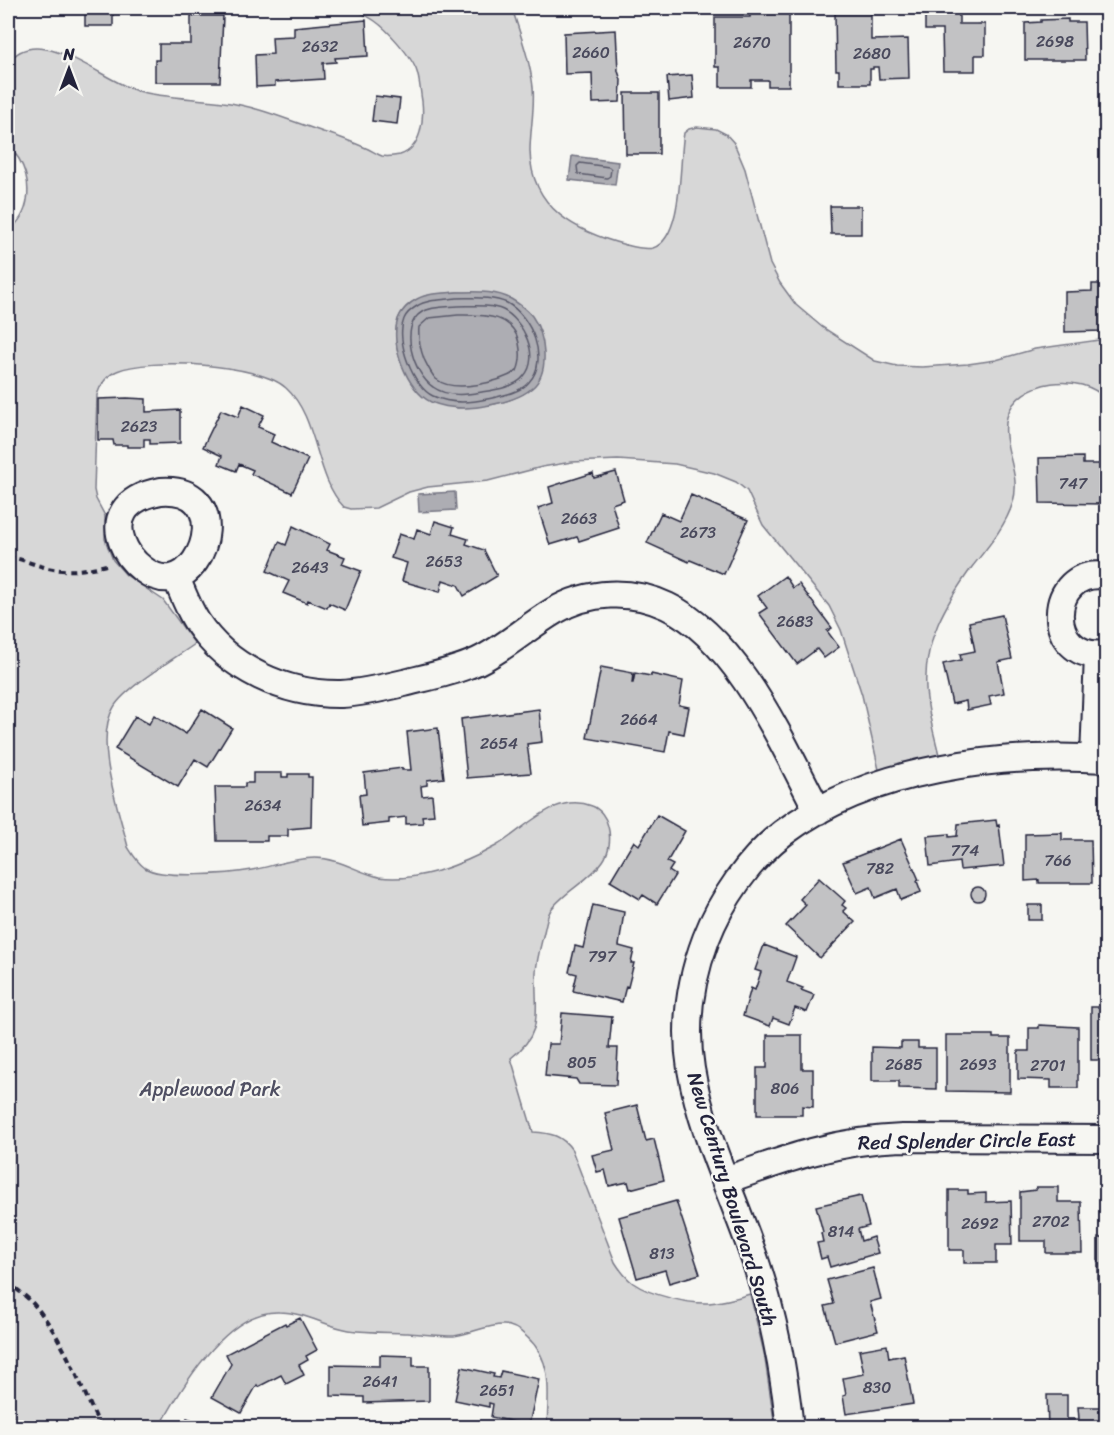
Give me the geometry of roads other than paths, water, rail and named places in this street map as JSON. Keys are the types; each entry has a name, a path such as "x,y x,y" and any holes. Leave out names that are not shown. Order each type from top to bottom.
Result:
{"street":[{"path":"161,491 174,491 187,495 198,502 203,509 206,531 202,546 193,563 176,577 166,578 152,575 134,561 122,542 119,526 121,515 136,498 161,491"},
{"path":"1100,759 1102,655 1082,652 1070,642 1061,629 1059,614 1063,598 1072,585 1093,576 1107,576"},
{"path":"176,577 198,623 227,655 246,669 271,681 294,689 319,693 374,690 462,668 510,642 556,610 585,598 623,595 658,602 681,614 705,633 742,676 765,711 818,811"},
{"name":"New Century Boulevard South","path":"790,1428 778,1350 765,1293 756,1261 702,1115 690,1066 688,1019 697,967 714,921 742,876 777,838 818,811 865,790 947,768 1021,759 1100,759"},
{"name":"Red Splender Circle East","path":"726,1180 814,1150 868,1140 902,1138 1107,1139"}],"water":[{"path":"572,156 618,162 615,185 569,180"},
{"path":"457,292 484,292 505,296 519,304 532,316 543,342 544,363 538,381 528,391 501,402 460,408 431,402 414,388 398,353 396,329 398,319 406,307 421,297"},
{"path":"455,492 456,510 419,512 418,494"}],"park label":[{"name":"Applewood Park","path":"210,1089"}]}
